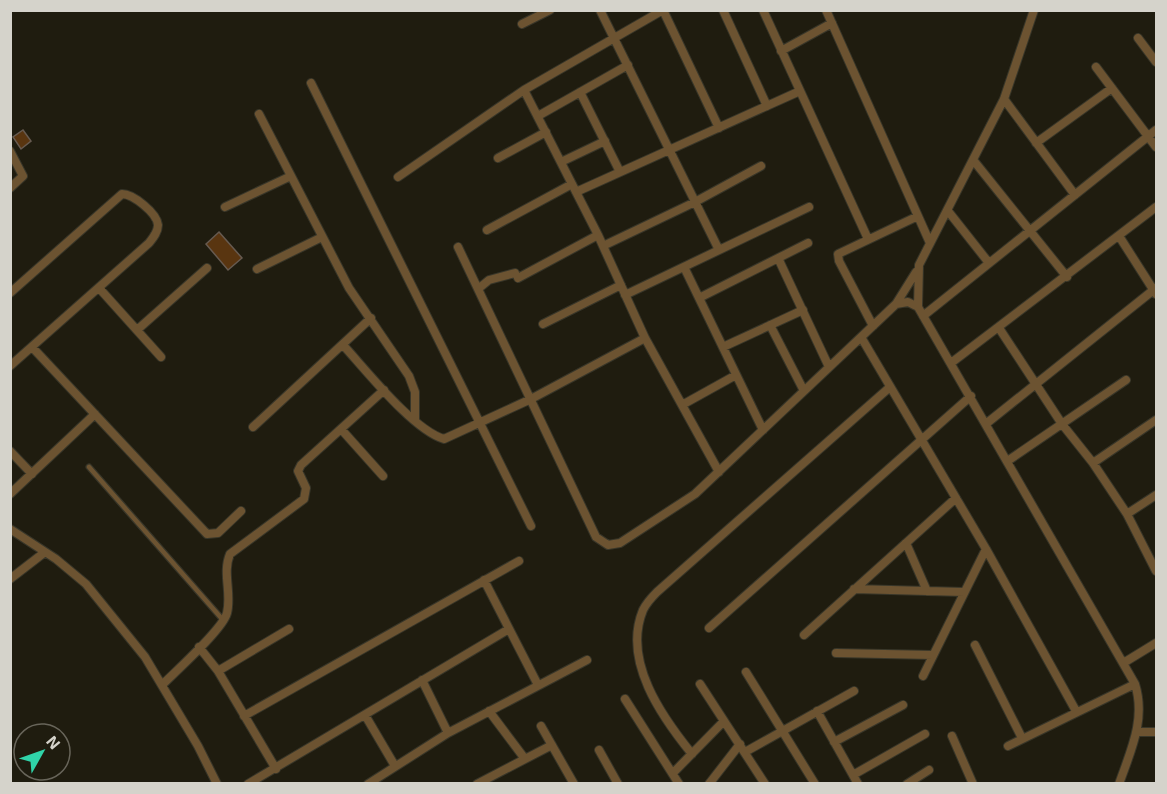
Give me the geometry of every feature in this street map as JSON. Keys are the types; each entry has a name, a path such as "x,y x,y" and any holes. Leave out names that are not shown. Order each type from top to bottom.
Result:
{"street":[{"path":"522,24 550,10"},
{"path":"600,10 718,250"},
{"path":"398,177 524,90 663,10 719,128"},
{"path":"723,10 767,106"},
{"path":"763,10 868,239"},
{"path":"826,10 916,217 930,243"},
{"path":"458,247 596,537 603,543 614,546 681,505 719,472 896,304 917,271 1004,99 1034,10"},
{"path":"781,51 832,23"},
{"path":"1138,38 1156,62"},
{"path":"538,116 628,65"},
{"path":"1096,67 1156,147"},
{"path":"311,83 531,526"},
{"path":"1036,143 1112,88"},
{"path":"524,90 598,235 645,338 719,472"},
{"path":"487,231 574,188 621,172 800,91"},
{"path":"580,92 621,172"},
{"path":"1004,99 1075,195"},
{"path":"259,114 349,288 412,383 415,392 415,419"},
{"path":"920,312 989,263 1156,130"},
{"path":"498,158 546,132"},
{"path":"561,162 605,141"},
{"path":"10,151 23,176 10,188"},
{"path":"974,161 1067,277"},
{"path":"603,246 695,202 761,166"},
{"path":"225,207 291,176"},
{"path":"10,293 116,197 129,194 135,197 158,225 156,234 99,288 10,366"},
{"path":"625,295 809,207"},
{"path":"951,363 1067,277 1156,207"},
{"path":"948,211 989,263"},
{"path":"873,326 838,257 843,251 916,217"},
{"path":"478,289 489,280 517,276 598,235"},
{"path":"987,423 1156,291 1119,236"},
{"path":"257,269 322,237"},
{"path":"699,298 808,243"},
{"path":"778,258 830,367"},
{"path":"684,267 763,430"},
{"path":"137,330 207,268"},
{"path":"917,271 920,312"},
{"path":"543,324 621,285"},
{"path":"99,288 161,357"},
{"path":"896,304 908,302 920,312 1009,460 1125,662 1140,699 1137,732 1119,783"},
{"path":"723,347 803,310"},
{"path":"253,427 371,318"},
{"path":"771,325 804,391"},
{"path":"999,328 1062,424 1093,463 1127,514 1156,571"},
{"path":"861,337 986,549 1076,711"},
{"path":"343,345 384,390 428,432 444,439 531,399 645,338"},
{"path":"32,347 207,534 218,533 241,511"},
{"path":"682,405 736,375"},
{"path":"1009,460 1126,380"},
{"path":"692,754 665,717 643,673 638,652 643,609 657,592 890,387"},
{"path":"162,685 224,621 230,597 226,562 230,554 304,499 306,488 298,471 301,465 384,390"},
{"path":"709,628 970,396"},
{"path":"10,494 95,414"},
{"path":"1093,463 1156,420"},
{"path":"341,429 383,476"},
{"path":"10,451 32,474"},
{"path":"1127,514 1156,495"},
{"path":"804,635 956,498"},
{"path":"10,529 45,552 86,584 145,657 217,783"},
{"path":"906,543 927,591"},
{"path":"1146,550 1156,546"},
{"path":"922,676 986,549"},
{"path":"10,579 45,552"},
{"path":"244,716 519,561"},
{"path":"484,580 538,685"},
{"path":"854,589 964,592"},
{"path":"218,671 289,629"},
{"path":"251,783 509,629"},
{"path":"1125,662 1156,643"},
{"path":"975,645 1022,738"},
{"path":"199,647 218,671 276,769"},
{"path":"836,653 933,655"},
{"path":"368,783 448,733 587,660"},
{"path":"746,672 815,783"},
{"path":"422,680 448,733"},
{"path":"700,684 765,783"},
{"path":"1008,746 1135,684"},
{"path":"709,783 742,748 781,731 854,691"},
{"path":"625,699 679,783"},
{"path":"834,742 903,705"},
{"path":"489,711 525,759"},
{"path":"817,711 858,783"},
{"path":"365,715 395,766"},
{"path":"673,773 724,721"},
{"path":"541,726 574,783"},
{"path":"1137,732 1156,732"},
{"path":"853,775 925,734"},
{"path":"952,736 973,783"},
{"path":"477,783 552,745"},
{"path":"599,750 614,782"},
{"path":"907,783 929,770"}],"lane":[{"path":"89,467 224,621"}],"building":[{"path":"23,130 31,141 21,149 13,137"},
{"path":"219,232 242,258 228,270 206,244"}]}
